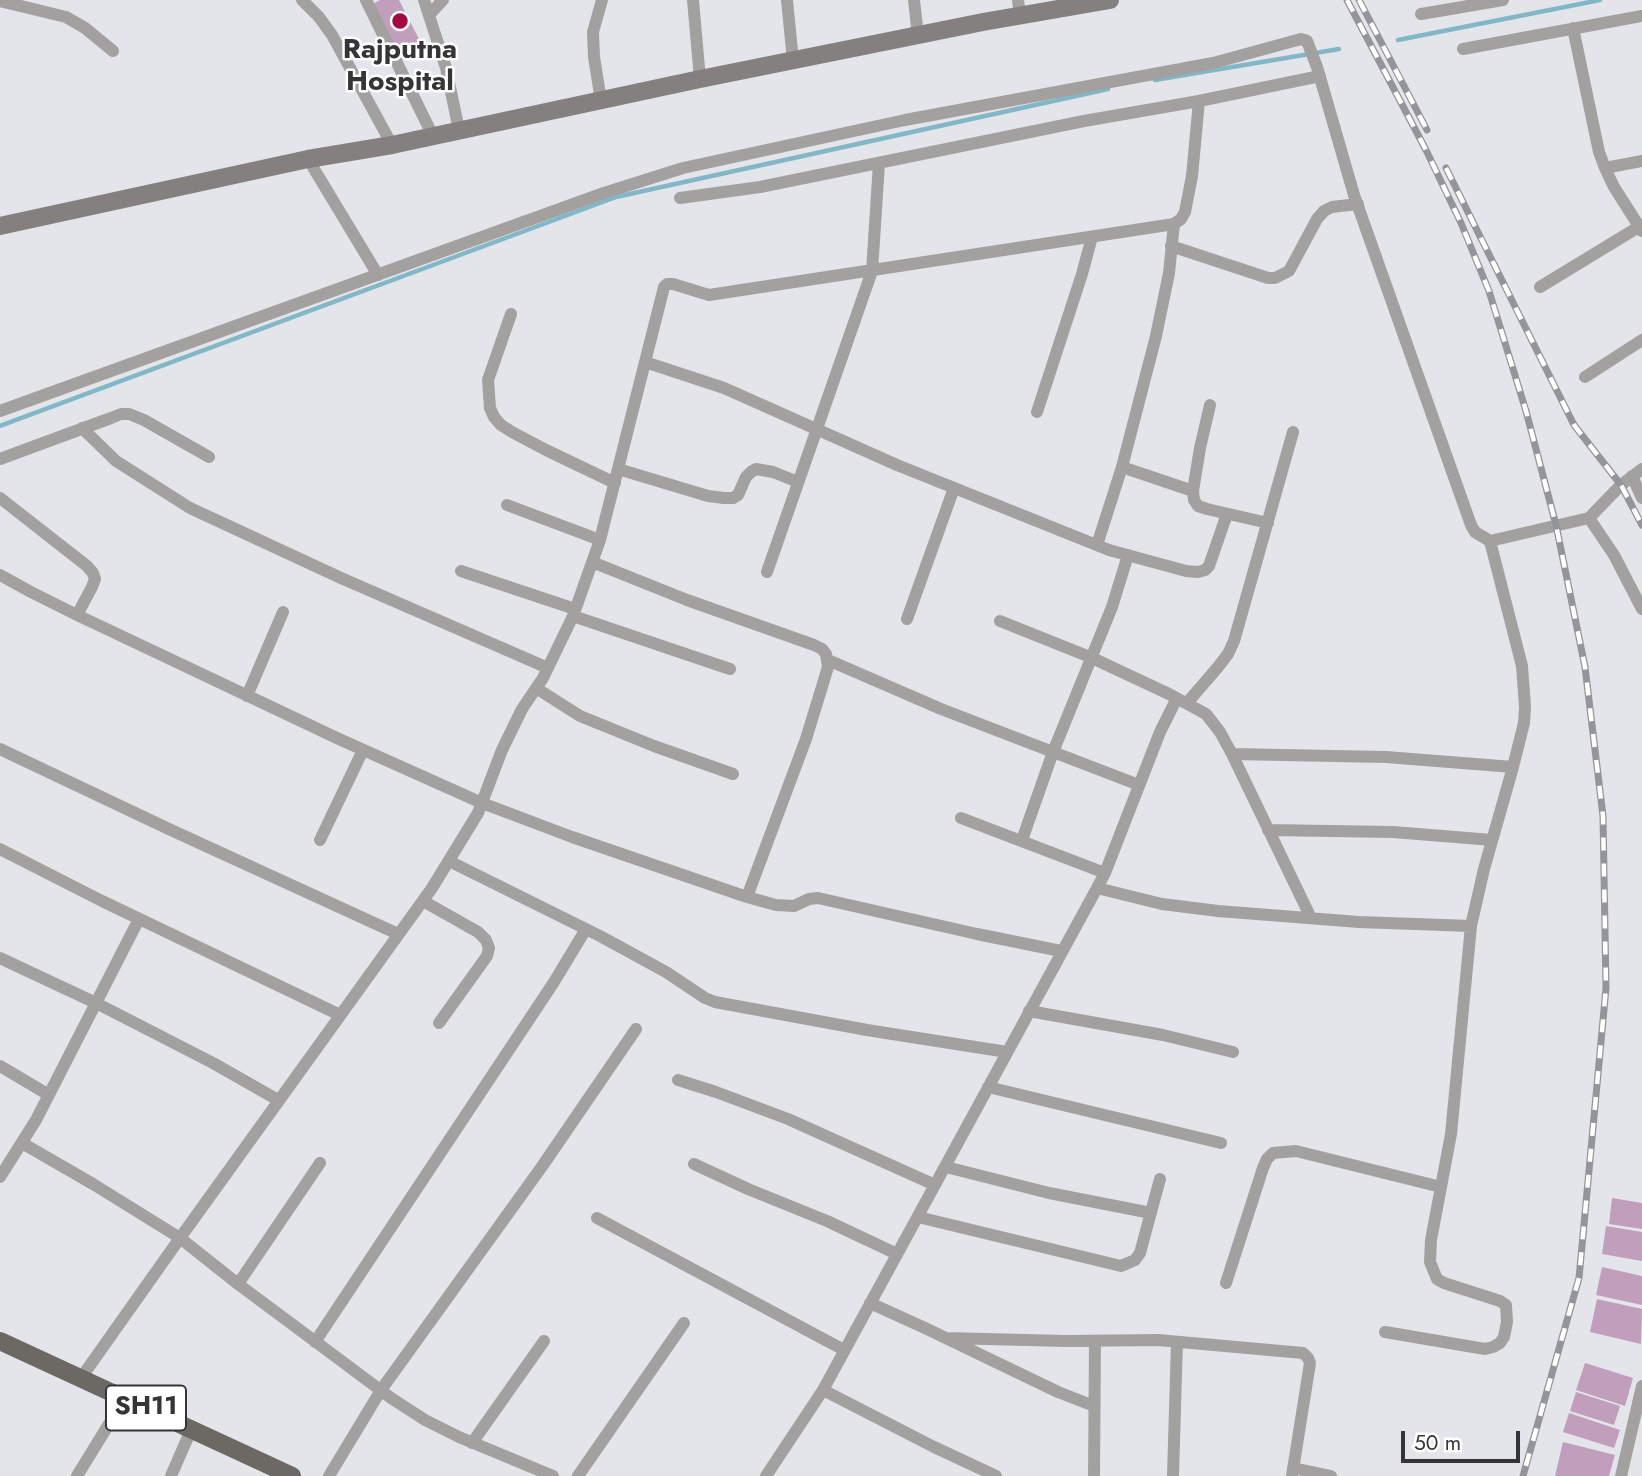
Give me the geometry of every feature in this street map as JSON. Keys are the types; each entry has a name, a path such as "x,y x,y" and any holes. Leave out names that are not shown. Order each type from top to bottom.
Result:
{"main road":[{"name":"SH11","path":"0,1341 292,1476"}],"street":[{"path":"302,0 332,35 392,145"},
{"path":"366,0 433,136"},
{"path":"424,0 446,68 459,130"},
{"path":"429,15 443,0"},
{"path":"601,101 593,32 602,0"},
{"path":"693,0 700,79"},
{"path":"787,0 793,61"},
{"path":"914,0 918,36"},
{"path":"0,226 308,159 392,145 700,79 918,36 1019,8 1110,0"},
{"path":"1421,14 1503,0"},
{"path":"0,1 66,17 85,28 113,51"},
{"path":"1463,49 1642,16"},
{"path":"1540,287 1641,228 1605,169 1573,28"},
{"path":"0,411 604,193 683,168 905,120 1213,63 1301,38 1309,44 1319,72 1358,204 1475,532 1490,541 1589,518 1637,473"},
{"path":"680,198 760,187 1084,121 1199,101 1319,72"},
{"path":"81,1378 423,901 478,813 502,750 522,709 548,668 574,612 600,540 661,295 667,284 709,295 1174,224 1185,212 1192,176 1199,101"},
{"path":"308,159 378,275"},
{"path":"1605,169 1642,161"},
{"path":"767,572 872,271 879,163"},
{"path":"1171,246 1275,278 1289,271 1324,211 1332,207 1358,204"},
{"path":"1097,545 1122,467 1156,336 1174,224"},
{"path":"1037,412 1092,237"},
{"path":"511,314 488,380 490,408 494,417 501,425 535,444 615,483"},
{"path":"1585,377 1642,341"},
{"path":"645,362 724,388 897,465 1097,545 1186,571 1198,572 1209,566 1227,514"},
{"path":"1210,405 1200,448 1194,500 1198,506 1268,523"},
{"path":"0,459 121,414 144,420 209,457"},
{"path":"82,428 116,461 190,508 341,578 548,668"},
{"path":"766,1476 822,1390 1105,873 1160,732 1182,700 1218,667 1228,654 1234,641 1293,432"},
{"path":"1122,467 1193,491"},
{"path":"618,469 708,496 724,498 738,495 746,477 756,469 773,472 798,482"},
{"path":"1637,473 1642,498"},
{"path":"906,619 954,488"},
{"path":"0,498 88,566 93,573 92,587 77,615"},
{"path":"507,505 600,540"},
{"path":"1589,518 1614,555 1642,609"},
{"path":"1385,1332 1485,1349 1500,1343 1504,1337 1506,1306 1500,1301 1437,1279 1430,1262 1431,1240 1451,1134 1471,926 1524,723 1522,666 1490,541"},
{"path":"1022,840 1053,752 1112,607 1128,555"},
{"path":"592,562 687,600 814,645 826,654 828,667 806,739 747,897"},
{"path":"461,571 730,669"},
{"path":"0,575 77,615 363,750 482,803 572,837 747,897 789,907 800,905 814,897 1061,951"},
{"path":"247,695 283,612"},
{"path":"1000,621 1090,657 1206,714 1232,754 1311,918"},
{"path":"828,660 941,709 1139,785"},
{"path":"536,688 580,716 733,774"},
{"path":"0,749 398,934"},
{"path":"320,840 363,750"},
{"path":"1232,754 1385,757 1513,767"},
{"path":"961,818 1105,873"},
{"path":"1268,830 1393,832 1492,840"},
{"path":"0,849 340,1015"},
{"path":"449,861 586,929 715,1002 1007,1052"},
{"path":"1097,888 1162,904 1218,911 1359,922 1471,926"},
{"path":"423,901 478,932 489,948 487,956 439,1023"},
{"path":"0,1177 5,1157 22,1143 139,919"},
{"path":"315,1342 547,993 586,929"},
{"path":"0,958 96,1003 278,1100"},
{"path":"1029,1010 1163,1035 1233,1052"},
{"path":"329,1476 381,1390 543,1165 636,1029"},
{"path":"0,1066 49,1095"},
{"path":"678,1080 788,1118 935,1185"},
{"path":"988,1087 1222,1143"},
{"path":"22,1143 180,1237 315,1342 425,1419 472,1443 553,1476"},
{"path":"1227,1283 1263,1168 1273,1153 1296,1150 1441,1187"},
{"path":"238,1284 320,1163"},
{"path":"694,1164 897,1254"},
{"path":"946,1167 1049,1193 1151,1213"},
{"path":"918,1217 1121,1266 1135,1260 1140,1253 1160,1179"},
{"path":"597,1218 844,1350"},
{"path":"870,1303 1058,1392 1094,1406"},
{"path":"578,1476 684,1323"},
{"path":"946,1338 1158,1340 1303,1353 1310,1363 1292,1472 1331,1476"},
{"path":"1094,1476 1095,1340"},
{"path":"472,1443 544,1341"},
{"path":"1173,1476 1177,1342"},
{"path":"1621,1476 1638,1425 1642,1385"},
{"path":"822,1390 996,1476"},
{"path":"77,1476 125,1398"},
{"path":"171,1476 191,1430"}],"building":[{"path":"380,0 399,0 424,49 400,61 371,5"},
{"path":"1612,1198 1642,1203 1642,1229 1609,1224"},
{"path":"1606,1226 1642,1232 1642,1261 1602,1254"},
{"path":"1602,1267 1642,1276 1642,1305 1596,1295"},
{"path":"1597,1299 1642,1309 1641,1344 1590,1332"},
{"path":"1585,1363 1633,1378 1625,1406 1576,1390"},
{"path":"1576,1392 1620,1406 1614,1425 1570,1411"},
{"path":"1569,1413 1620,1430 1614,1448 1563,1432"},
{"path":"1563,1442 1615,1455 1609,1476 1555,1476"}],"waterway":[{"path":"1398,40 1600,0"},
{"path":"1155,80 1339,49"},
{"path":"0,426 616,197 1108,89"}],"railway":[{"path":"1347,0 1426,150 1461,223 1489,291 1526,411 1556,525 1585,667 1603,816 1606,988 1579,1278 1523,1476"},
{"path":"1359,0 1427,130"},
{"path":"1446,168 1574,425 1621,485 1642,525"}],"place":[{"name":"Rajputna Hospital","path":"400,21"}]}
